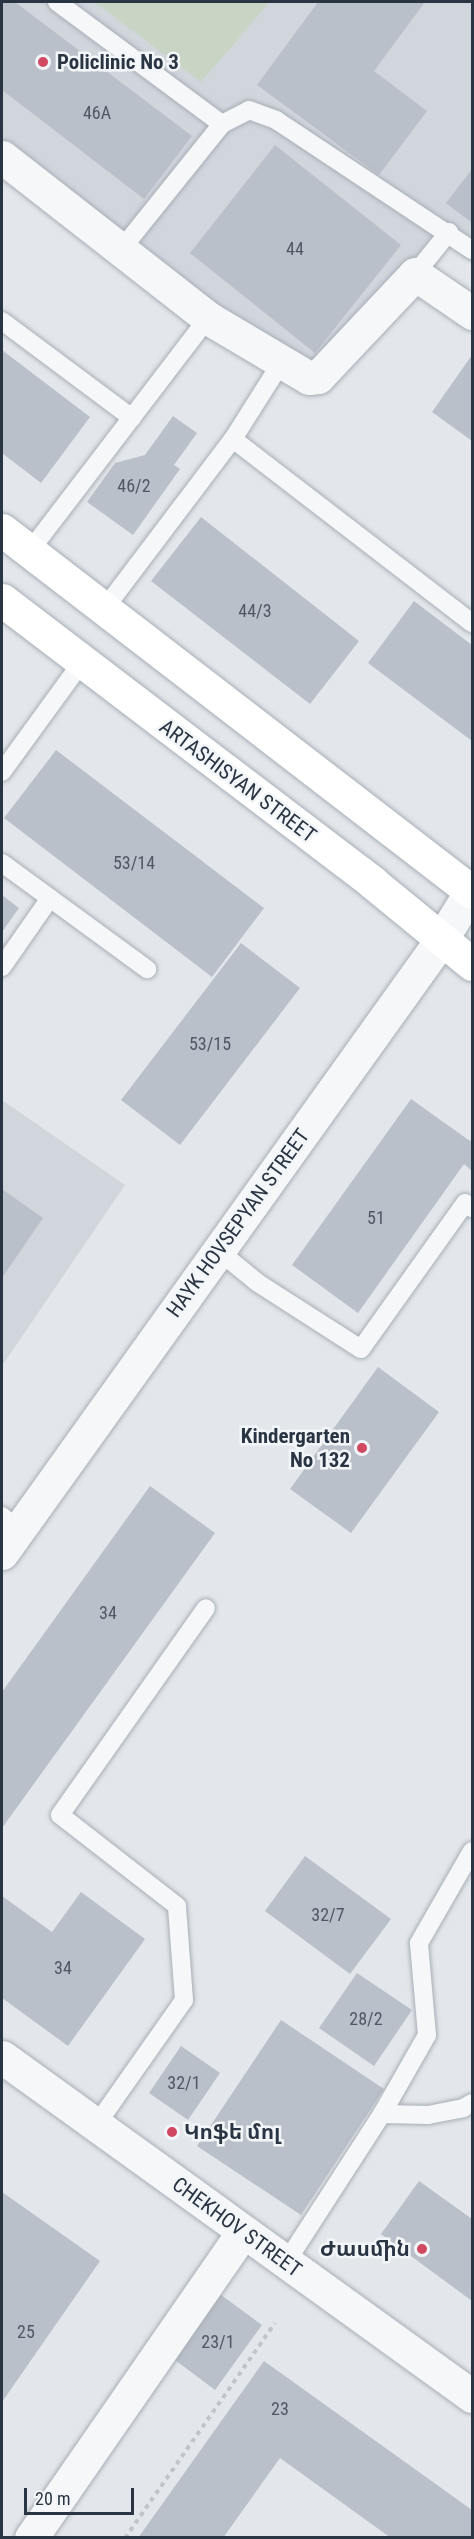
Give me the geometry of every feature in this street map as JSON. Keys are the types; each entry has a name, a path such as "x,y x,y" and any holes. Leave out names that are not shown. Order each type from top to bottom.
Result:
{"main road":[{"path":"2,530 472,892"},
{"name":"ARTASHISYAN STREET","path":"2,600 363,875 472,964"}],"street":[{"path":"2,157 208,318 309,378 318,376 415,274 472,313"},
{"name":"HAYK HOVSEPYAN STREET","path":"7,1533 219,1251 441,940 472,892"},
{"name":"CHEKHOV STREET","path":"2,2057 92,2130"},
{"name":"CHEKHOV STREET","path":"2,2073 92,2130 240,2236 472,2412"},
{"path":"31,2538 240,2236"},
{"name":"CHEKHOV STREET","path":"283,2268 472,2396"}],"lane":[{"path":"57,2 222,124"},
{"path":"120,251 222,124 249,110 276,120 472,250"},
{"path":"415,274 448,232"},
{"path":"29,552 208,318"},
{"path":"2,321 132,418"},
{"path":"105,608 233,439 281,363"},
{"path":"233,439 472,623"},
{"path":"2,772 82,662"},
{"path":"2,862 147,969"},
{"path":"2,966 50,898"},
{"path":"219,1251 258,1282 361,1349 465,1203 472,1208"},
{"path":"92,2130 184,2000 177,1906 60,1815 206,1608"},
{"path":"283,2268 382,2114 427,2035 419,1943 472,1851"},
{"path":"382,2114 428,2115 463,2108 472,2103"}],"path":[{"path":"125,2538 275,2323"}],"shaded area":[{"path":"2,2 472,2 472,263 433,235 311,392 2,156"},
{"path":"2,1100 125,1185 2,1366"}],"green space":[{"path":"94,2 270,2 201,82"}],"building":[{"path":"2,2 15,2 192,136 144,199 2,90"},
{"path":"318,2 425,2 374,71 427,111 379,175 257,85"},
{"path":"275,145 401,245 315,353 190,253"},
{"path":"472,169 472,223 446,203"},
{"path":"2,350 90,417 41,483 2,453"},
{"path":"472,355 472,441 432,412"},
{"path":"173,416 197,433 174,465 180,469 133,535 87,502 115,463 145,455"},
{"path":"201,517 359,641 310,704 151,581"},
{"path":"414,601 472,645 472,741 368,663"},
{"path":"56,750 264,908 212,977 4,818"},
{"path":"2,895 19,908 2,932"},
{"path":"241,943 300,988 180,1145 121,1100"},
{"path":"411,1099 470,1141 472,1138 472,1171 464,1164 358,1313 292,1265"},
{"path":"2,1189 43,1218 2,1278"},
{"path":"378,1367 439,1412 351,1533 290,1489"},
{"path":"150,1486 215,1533 2,1828 2,1692"},
{"path":"305,1856 391,1919 350,1974 265,1911"},
{"path":"81,1892 145,1939 68,2046 2,1998 2,1896 52,1932"},
{"path":"357,1973 412,2010 374,2066 319,2028"},
{"path":"281,2020 384,2089 301,2215 197,2146"},
{"path":"181,2046 220,2073 188,2120 149,2093"},
{"path":"419,2181 472,2219 472,2301 381,2234"},
{"path":"2,2192 100,2261 2,2402"},
{"path":"221,2295 262,2325 215,2390 175,2360"},
{"path":"264,2361 472,2510 472,2538 391,2538 280,2458 223,2538 138,2538"}],"place":[{"name":"Policlinic No 3","path":"43,62"},
{"name":"Kindergarten No 132","path":"362,1448"},
{"name":"Կոֆե մոլ","path":"172,2132"},
{"name":"Ժասմին","path":"422,2249"}]}
